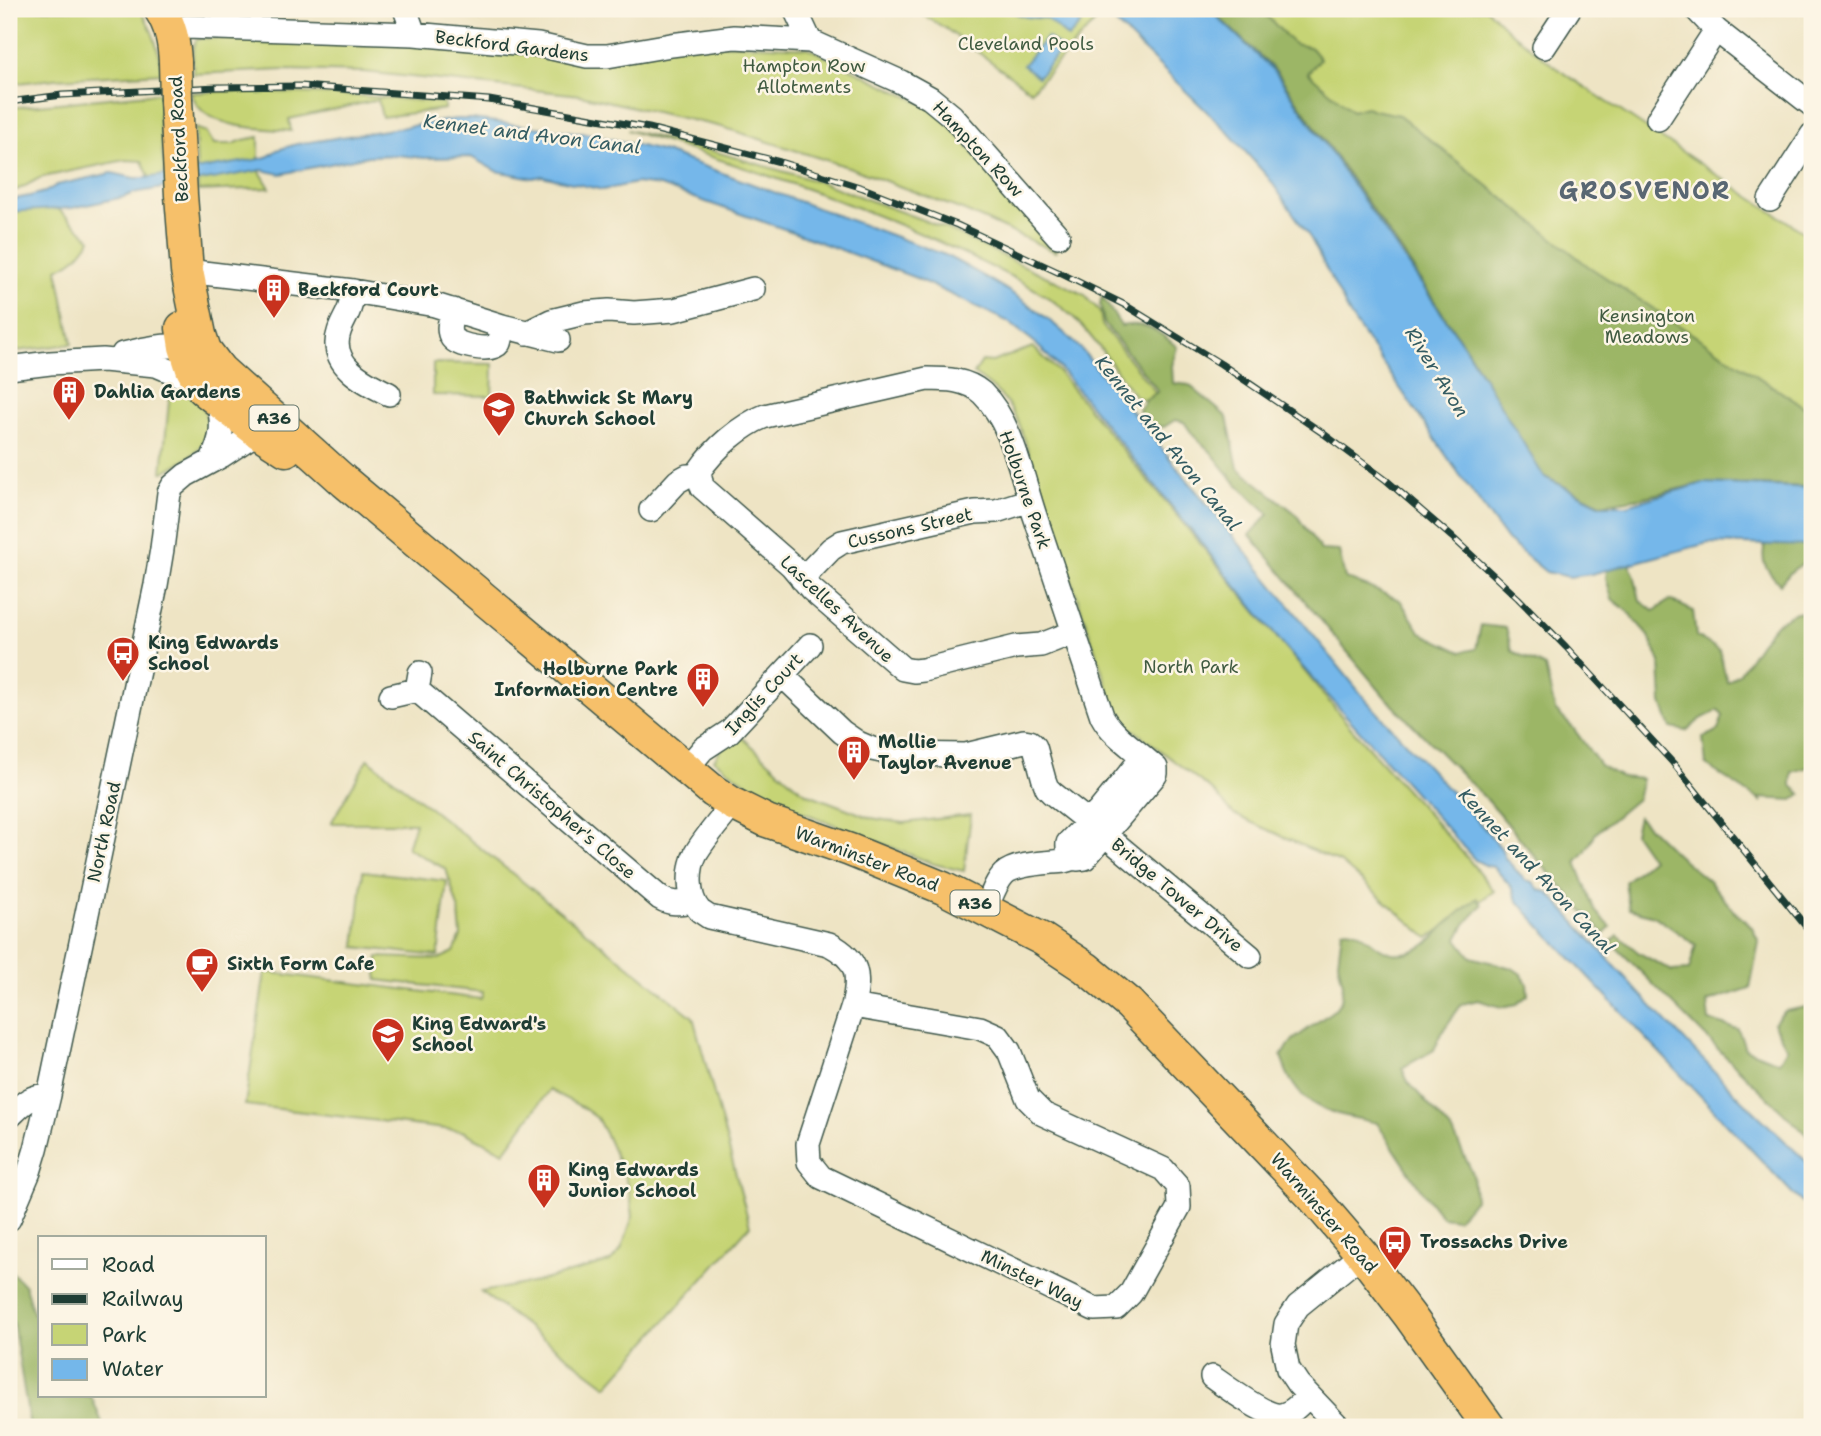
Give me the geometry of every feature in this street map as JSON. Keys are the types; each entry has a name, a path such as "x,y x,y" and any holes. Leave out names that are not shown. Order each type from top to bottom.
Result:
{"highway":[{"name":"Beckford Road","path":"166,19 174,46 187,307 200,335 201,363"},
{"name":"Warminster Road","path":"201,363 209,374 259,418 265,435 304,462 345,482"},
{"name":"Warminster Road","path":"265,435 345,482 686,769 733,804 767,821 850,850 943,888 1042,939 1086,968 1129,1004 1313,1197 1409,1315 1489,1427"}],"street":[{"path":"405,9 414,34"},
{"path":"796,9 810,41"},
{"path":"1544,37 1569,9"},
{"path":"1696,9 1716,30 1812,104"},
{"name":"Beckford Gardens","path":"166,19 186,27 414,34 538,45 587,56 607,56 734,37 810,41"},
{"path":"1658,119 1716,30"},
{"name":"Hampton Row","path":"810,41 930,98 952,116 1058,236"},
{"path":"1770,200 1812,135"},
{"path":"187,271 353,291 435,305 558,340"},
{"path":"527,333 551,321 584,313 674,310 753,289"},
{"path":"353,291 349,310 337,338 340,355 351,371 368,384 389,394"},
{"path":"149,357 167,328 187,307"},
{"path":"149,357 182,376 201,363"},
{"path":"9,368 149,357 201,363"},
{"path":"201,363 222,417 217,458"},
{"name":"Holburne Park","path":"651,510 678,481 687,476 701,481 701,467 730,438 752,421 765,416 926,379 949,379 980,391 993,405 1009,436 1102,716 1106,724 1143,757 1096,828"},
{"name":"North Road","path":"9,1219 36,1149 48,1095 156,585 169,493 179,479 265,435"},
{"name":"Lascelles Avenue","path":"701,481 791,565 811,589 904,669 923,670 1016,647 1041,645 1074,632"},
{"name":"Cussons Street","path":"802,579 831,549 842,542 975,512 996,511 1030,500"},
{"name":"Inglis Court","path":"686,769 703,749 729,732 810,645"},
{"path":"782,675 842,732 872,749 895,754 966,755 1024,741 1035,747 1047,788 1096,828 1084,858 1077,859 1074,856 1064,861 1023,866 1008,872 1003,876 986,909"},
{"name":"Saint Christopher's Close","path":"391,696 418,682 660,898 676,904 693,901"},
{"path":"693,901 692,863 697,852 733,804"},
{"name":"Bridge Tower Drive","path":"1096,828 1250,956"},
{"name":"Minster Way","path":"693,901 700,911 709,917 830,944 844,952 855,966 858,984 853,1006 808,1144 809,1162 821,1177 1094,1309 1116,1308 1131,1293 1179,1207 1178,1186 1163,1168 1043,1114 1028,1099 1009,1051 998,1036 980,1028 853,1006"},
{"path":"9,1117 36,1095 48,1095"},
{"path":"1339,1427 1308,1396 1289,1369 1283,1345 1286,1324 1298,1306 1362,1254"},
{"path":"1212,1377 1268,1413 1281,1415 1308,1396"}],"green space":[{"path":"9,9 139,9 155,39 162,73 9,84"},
{"name":"Cleveland Pools","path":"925,9 1086,9 1097,20 1031,91 945,28 921,14"},
{"name":"Kensington Meadows","path":"1210,9 1487,9 1509,31 1565,74 1812,238 1812,487 1703,483 1601,504 1543,476 1469,353 1277,72"},
{"path":"1210,9 1260,9 1294,44 1310,47 1320,59 1308,73 1352,111 1366,107 1399,115 1588,266 1812,412 1812,487 1703,483 1601,504 1543,476 1469,353 1277,72"},
{"name":"Hampton Row Allotments","path":"196,40 391,40 501,51 734,44 808,48 936,110 1057,250 1056,252 965,211 851,168 722,127 580,95 364,72 284,70 193,74 193,47"},
{"path":"163,91 159,118 165,179 150,182 142,161 125,160 43,177 9,192 9,108"},
{"path":"226,91 389,98 444,103 444,109 382,117 378,100 289,119 291,131 248,127 217,120 202,111 191,93"},
{"path":"195,128 206,132 214,144 233,144 259,137 259,170 270,188 198,191"},
{"path":"627,130 823,183 947,229 1085,295 1100,312 1102,325 1156,393 1144,400 1135,396 1098,345 1073,317 1051,299 1014,278 935,240 848,204"},
{"path":"57,208 91,239 77,257 57,269 72,344 9,352 9,212"},
{"path":"1102,296 1121,326 1145,326 1177,347 1172,366 1173,383 1189,385 1227,417 1238,468 1295,513 1321,550 1339,551 1345,578 1400,600 1421,633 1461,652 1476,649 1481,625 1506,628 1512,651 1545,667 1555,710 1573,728 1600,765 1621,777 1642,779 1637,799 1596,833 1576,862 1595,911 1611,927 1604,934 1491,804 1385,697 1250,535 1269,514 1234,481 1184,422 1175,420 1164,427 1152,425 1142,419 1139,410 1146,400 1158,391 1104,323 1100,304"},
{"name":"North Park","path":"1033,347 1058,371 1351,728 1494,891 1428,938 1341,863 1233,814 1213,791 1118,718 1020,427 1001,396 974,374 982,361 992,362"},
{"path":"433,363 493,364 492,396 433,395"},
{"path":"171,382 201,405 207,426 199,449 162,472"},
{"path":"1767,537 1812,541 1812,563 1797,567 1780,584 1764,563 1763,552"},
{"path":"1624,554 1634,574 1640,601 1654,611 1670,600 1693,611 1696,636 1719,650 1727,682 1740,673 1777,623 1796,612 1812,614 1812,762 1809,767 1792,772 1791,785 1801,794 1793,800 1759,798 1762,802 1706,765 1703,738 1718,730 1723,716 1718,710 1686,731 1671,728 1662,703 1660,662 1649,636 1628,612 1612,599 1606,578 1609,557"},
{"path":"737,738 743,738 806,793 871,818 904,823 971,815 964,871 934,864 769,799 714,760 722,747"},
{"path":"368,759 693,1017 750,1226 607,1386 481,1292 536,1282 610,1262 621,1250 633,1216 630,1194 625,1177 597,1118 549,1090 504,1152 462,1131 245,1105 265,972 481,999 483,992 377,980 378,957 439,959 454,952 461,936 459,911 446,869 407,848 415,823 331,823"},
{"path":"1638,817 1710,882 1734,911 1752,927 1759,942 1750,988 1707,1002 1709,1021 1738,1029 1745,1049 1779,1062 1787,1048 1773,1023 1785,1011 1812,1006 1812,1140 1611,942 1618,935 1639,953 1672,971 1689,970 1696,945 1654,916 1629,909 1625,882 1652,859 1634,833"},
{"path":"363,871 447,881 438,956 355,947"},
{"path":"1477,898 1482,905 1465,924 1457,939 1471,957 1512,968 1521,974 1527,983 1528,995 1517,1004 1501,1007 1478,1000 1462,1004 1444,1029 1434,1050 1402,1068 1408,1082 1453,1132 1473,1174 1475,1200 1457,1219 1442,1217 1377,1123 1329,1111 1305,1098 1287,1074 1281,1056 1293,1040 1334,1010 1341,1001 1343,984 1338,962 1342,930 1359,933 1383,950 1405,953 1427,944"},
{"path":"9,1269 25,1286 38,1328 38,1398 92,1398 104,1427 30,1427 13,1322 9,1320"}],"water":[{"name":"Cleveland Pools","path":"1008,9 1065,9 1081,24 1068,38 1046,18 1026,17"},
{"name":"River Avon","path":"1101,9 1209,9 1276,73 1464,346 1544,477 1601,505 1627,505 1704,483 1812,488 1812,546 1708,543 1591,574 1570,577 1546,572 1507,540 1457,471 1351,317 1311,239 1268,177 1227,131"},
{"path":"1047,37 1062,49 1038,77 1023,65"},
{"name":"Kennet and Avon Canal","path":"456,119 590,134 665,152 945,255 1000,286 1050,320 1081,349 1366,700 1485,829 1501,848 1505,858 1525,880 1533,882 1539,890 1548,892 1640,994 1736,1094 1812,1167 1812,1212 1527,912 1494,867 1475,860 1290,653 1060,368 1033,341 1007,321 916,278 660,186 636,183 603,190 542,176 533,178 496,171 471,157 368,156 281,174 262,170 134,193 72,208 9,212 9,200 45,192 57,185 112,173 146,178 260,159 297,144"}],"railway":[{"path":"9,102 62,95 217,87 301,86 489,100 649,128 780,162 863,188 957,225 1125,305 1221,364 1386,480 1518,598 1566,647 1673,763 1812,934"}],"place":[{"name":"Beckford Court","path":"274,320"},
{"name":"Dahlia Gardens","path":"69,422"},
{"name":"Bathwick St Mary Church School","path":"499,438"},
{"name":"King Edwards School","path":"123,683"},
{"name":"Holburne Park Information Centre","path":"703,709"},
{"name":"Mollie Taylor Avenue","path":"854,782"},
{"name":"Sixth Form Cafe","path":"202,994"},
{"name":"King Edward's School","path":"388,1064"},
{"name":"King Edwards Junior School","path":"544,1210"},
{"name":"Trossachs Drive","path":"1395,1272"}],"district":[{"name":"GROSVENOR","path":"1645,191"}]}
